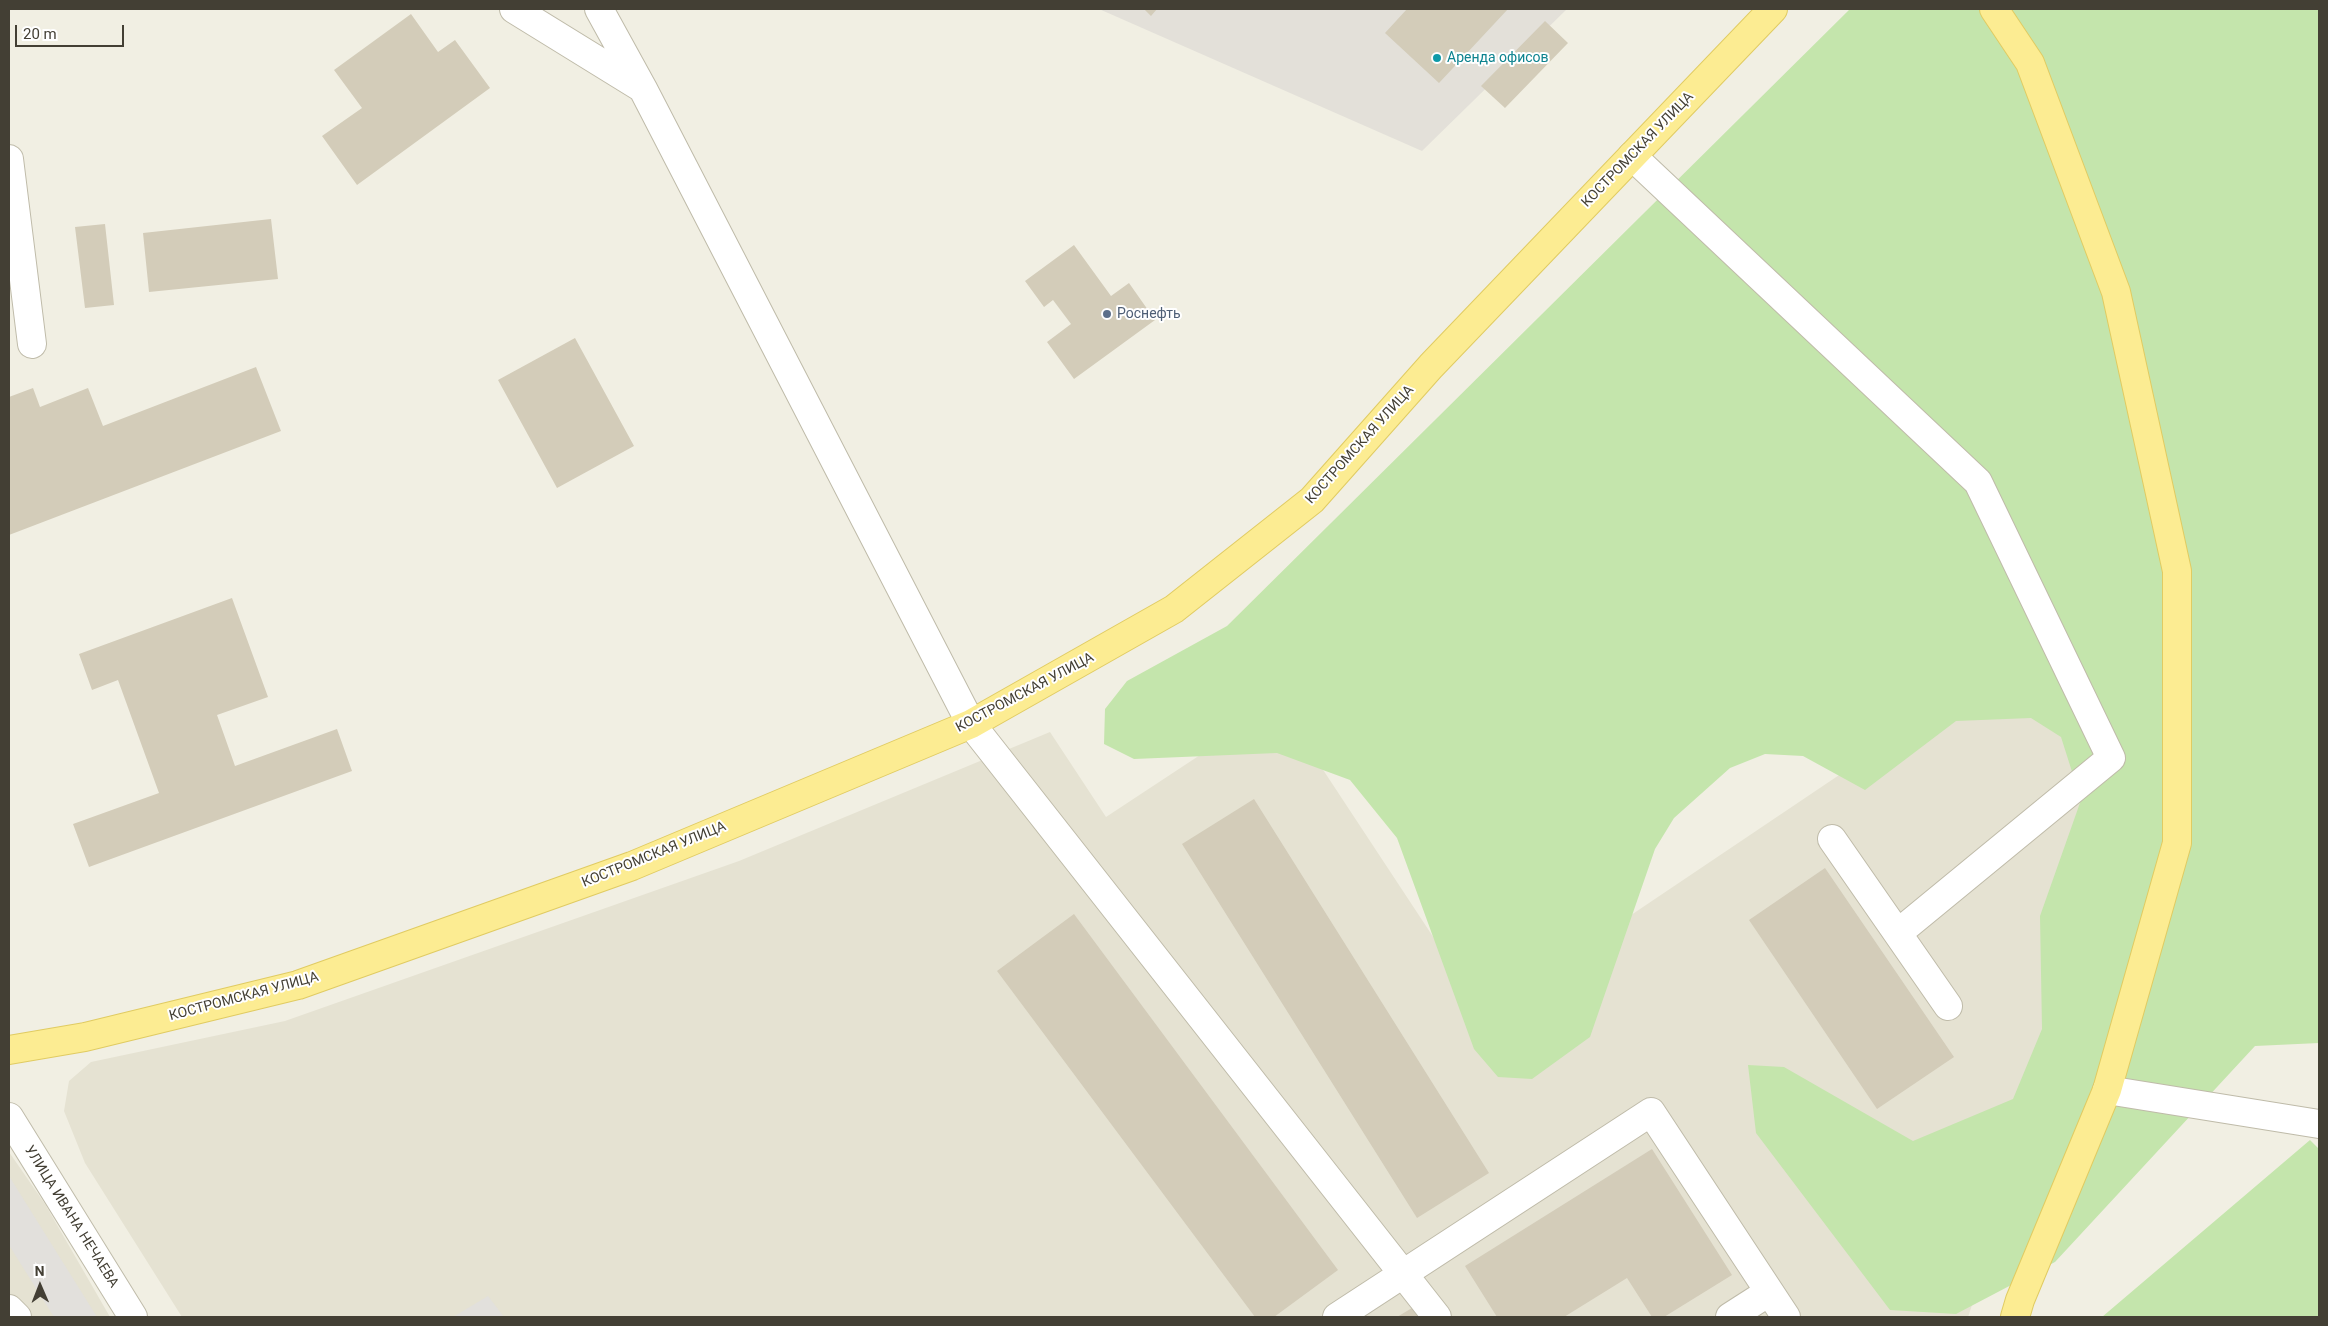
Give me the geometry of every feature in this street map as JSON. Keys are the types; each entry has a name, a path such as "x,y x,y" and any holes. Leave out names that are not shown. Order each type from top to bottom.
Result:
{"main road":[{"name":"КОСТРОМСКАЯ УЛИЦА","path":"9,1050 85,1036 298,985 632,866 971,724 1032,692 1174,610 1312,500 1431,366 1773,9"},
{"path":"1994,9 2030,63 2116,292 2177,571 2178,843 2107,1090 2020,1300 2015,1317"}],"street":[{"path":"514,9 643,89"},
{"path":"599,9 643,89 971,724 1436,1317"},
{"path":"1632,156 1978,482 2111,758 1898,933"},
{"path":"9,159 32,344"},
{"path":"1832,839 1948,1006"},
{"path":"2107,1090 2319,1124"},
{"path":"1337,1317 1650,1112 1786,1317"},
{"name":"УЛИЦА ИВАНА НЕЧАЕВА","path":"9,1117 134,1317"},
{"path":"1730,1317 1769,1292"},
{"path":"9,1309 17,1317"}],"shaded area":[{"path":"1099,9 1567,9 1422,151"},
{"path":"2022,652 2136,815 1968,1317 182,1317 85,1163 64,1111 69,1081 91,1062 285,1021 739,861 1050,732 1106,817 1279,703 1484,1014"},
{"path":"9,1152 45,1204 110,1317 9,1317"},
{"path":"9,1176 97,1317 54,1317 9,1245"},
{"path":"488,1296 504,1317 453,1317"}],"green space":[{"path":"1850,9 2319,9 2319,1043 2255,1046 2055,1262 1956,1314 1890,1310 1756,1133 1748,1065 1784,1067 1913,1141 2013,1099 2042,1029 2040,916 2081,800 2061,737 2031,718 1956,721 1865,790 1803,756 1765,754 1730,768 1674,818 1655,849 1590,1037 1532,1079 1498,1077 1474,1049 1397,838 1350,780 1277,753 1134,759 1104,744 1105,709 1127,681 1227,626"},
{"path":"2310,1140 2319,1149 2319,1317 2102,1317"}],"building":[{"path":"1144,9 1157,9 1151,16"},
{"name":"Аренда офисов","path":"1407,9 1508,9 1439,83 1385,33"},
{"path":"411,14 438,52 455,40 490,88 357,185 322,136 362,108 334,70"},
{"path":"1545,21 1568,43 1505,108 1481,86"},
{"path":"271,219 278,279 149,292 143,233"},
{"path":"105,224 114,305 85,308 75,227"},
{"name":"Роснефть","path":"1074,245 1111,296 1129,283 1155,320 1074,379 1047,342 1071,324 1053,300 1044,307 1025,281"},
{"path":"575,338 634,446 557,488 498,380"},
{"path":"256,367 281,431 9,535 9,397 33,388 40,407 88,388 103,426"},
{"path":"232,598 268,697 217,715 235,766 337,729 352,771 89,867 73,824 159,793 118,680 92,690 79,654"},
{"path":"1254,799 1489,1173 1417,1218 1182,844"},
{"path":"1825,868 1954,1057 1877,1109 1749,920"},
{"path":"1074,914 1338,1270 1274,1317 1255,1317 997,971"},
{"path":"1652,1149 1732,1275 1664,1317 1652,1317 1627,1278 1564,1317 1497,1317 1465,1266"},
{"path":"1412,1308 1418,1317 1397,1317"}],"place":[{"name":"Аренда офисов","path":"1437,58"},
{"name":"Роснефть","path":"1107,314"}]}
